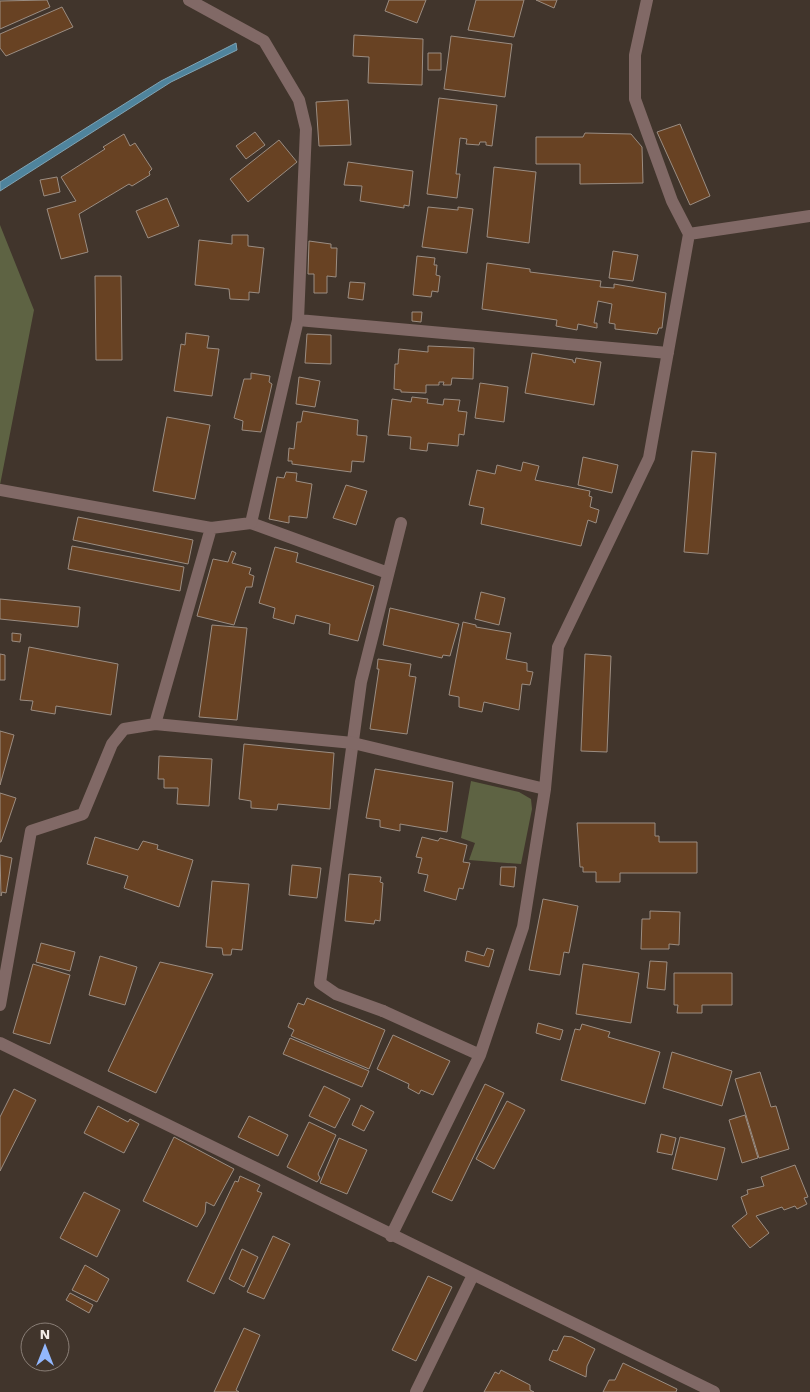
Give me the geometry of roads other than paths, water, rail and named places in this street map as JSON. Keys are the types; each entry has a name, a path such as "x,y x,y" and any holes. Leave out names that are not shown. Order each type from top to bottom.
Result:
{"street":[{"path":"188,0 264,41 299,100 306,129 306,169 300,238 298,320 251,523"},
{"path":"392,1236 480,1055 523,927 545,789 558,647 649,458 689,234 672,201 636,99 635,55 647,0"},
{"path":"689,234 810,216"},
{"path":"298,320 668,353"},
{"path":"0,490 211,528 251,523 388,572"},
{"path":"401,523 361,682 320,983 336,994 382,1011 480,1055"},
{"path":"155,724 211,528"},
{"path":"0,1005 31,831 83,814 112,744 124,729 155,724 353,743 545,789"},
{"path":"0,1043 714,1392"},
{"path":"416,1392 473,1275"}],"water":[{"path":"236,43 237,50 171,82 0,191 0,182 161,81"}]}
